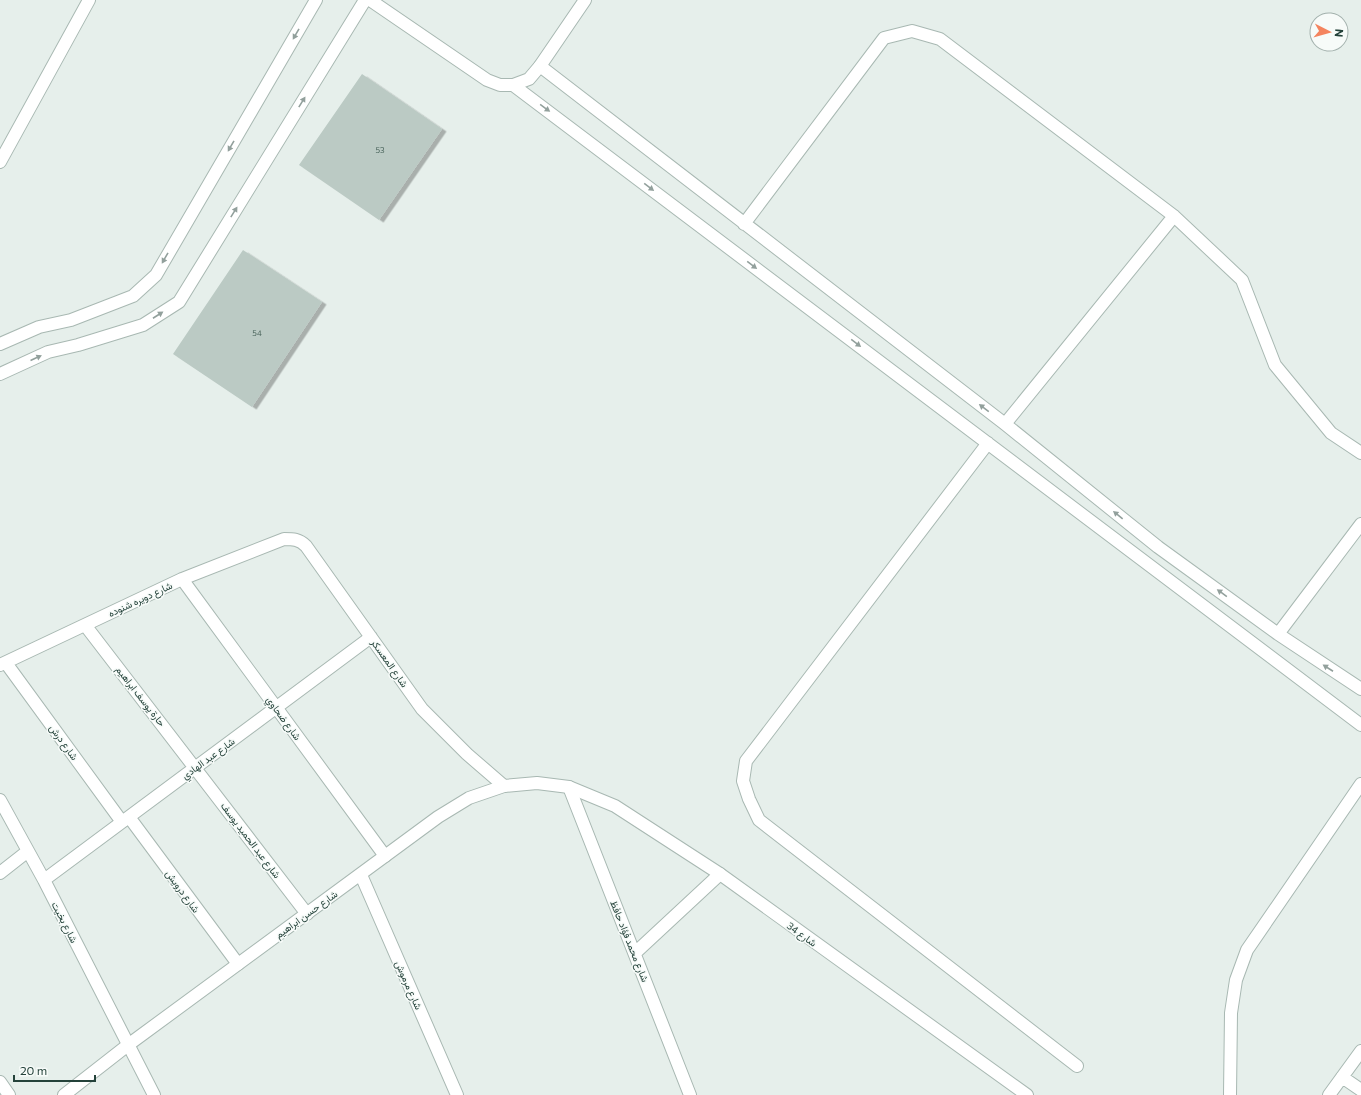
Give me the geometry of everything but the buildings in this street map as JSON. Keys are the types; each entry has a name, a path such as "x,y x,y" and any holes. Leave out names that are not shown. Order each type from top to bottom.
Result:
{"street":[{"path":"0,162 89,0"},
{"path":"0,344 39,327 71,320 133,296 156,275 316,0"},
{"path":"0,374 48,352 78,345 143,325 179,302 365,0"},
{"path":"370,0 487,80 500,85 513,85 529,79 540,66 585,0"},
{"path":"744,224 884,38 912,31 940,39 1174,216 1242,280 1275,365 1331,433 1361,454"},
{"path":"540,66 1005,424 1158,546 1278,634 1361,689"},
{"path":"513,85 1361,725"},
{"path":"1005,424 1174,216"},
{"path":"988,443 746,761 743,781 749,799 759,820 1077,1066"},
{"path":"1278,634 1361,524"},
{"name":"شارع دويره شنوده","path":"3,664 182,579 284,539"},
{"name":"شارع المعسكر","path":"284,539 295,539 301,541 306,546 422,709 467,754 504,786"},
{"name":"شارع ضحاوي","path":"182,579 385,856"},
{"name":"حارة يوسف ابراهيم","path":"86,625 196,767"},
{"name":"شارع عبد الهادي","path":"44,880 372,637"},
{"name":"شارع درش","path":"3,664 125,820"},
{"name":"شارع عبد الحميد يوسف","path":"196,767 307,914"},
{"name":"شارع حسن ابراهيم","path":"64,1095 128,1045 438,817 469,798 504,786 537,783 569,787"},
{"path":"1230,1095 1231,1013 1236,980 1247,950 1361,784"},
{"name":"شارع 34","path":"569,787 615,806 720,874 1027,1095"},
{"name":"شارع محمد فؤاد حافظ","path":"569,787 690,1095"},
{"name":"شارع بخيت","path":"0,800 44,880 154,1095"},
{"name":"شارع درويش","path":"125,820 238,964"},
{"path":"0,872 28,851"},
{"path":"635,953 720,874"},
{"name":"شارع مرموش","path":"361,875 457,1095"},
{"path":"1329,1095 1361,1051"},
{"path":"1342,1077 1361,1090"},
{"path":"0,1082 9,1095"}]}
